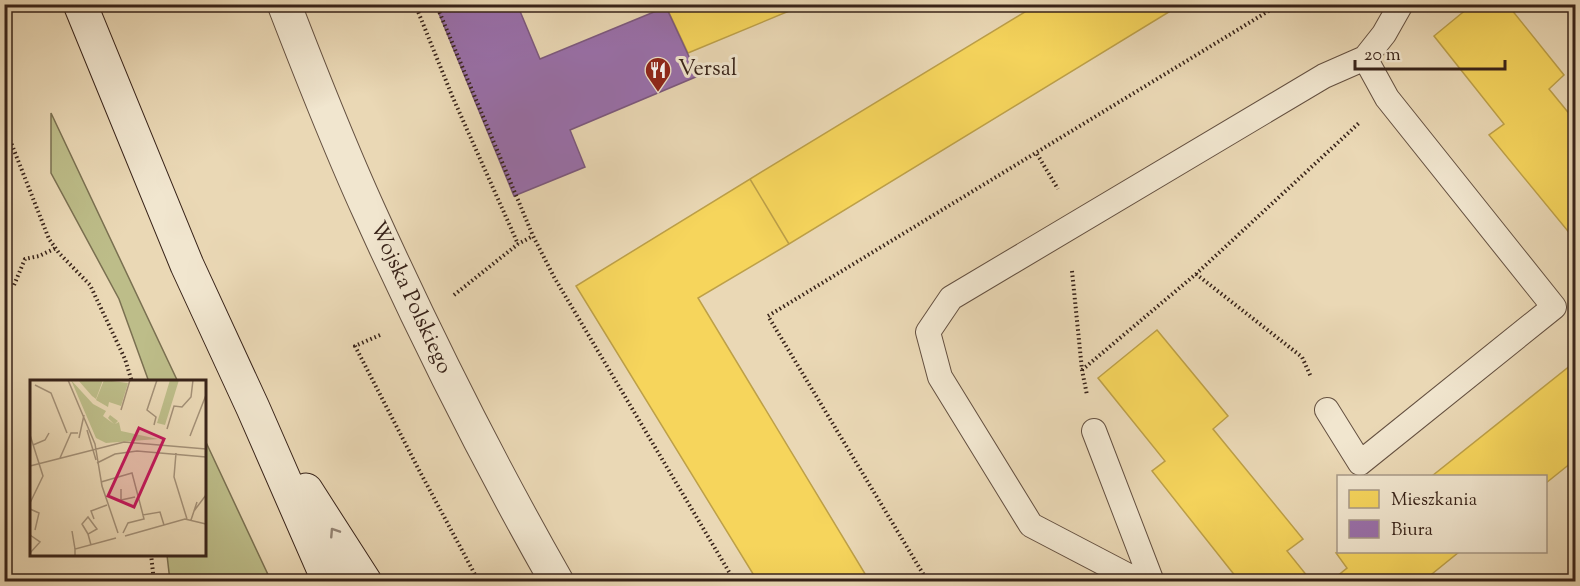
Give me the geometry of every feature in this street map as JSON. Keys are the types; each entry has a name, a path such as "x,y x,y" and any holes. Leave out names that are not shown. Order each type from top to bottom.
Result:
{"main road":[{"path":"80,4 187,265 254,408 329,582"},
{"name":"Wojska Polskiego","path":"284,4 364,200 418,317 471,424 557,582"},
{"path":"254,408 365,582"}],"lane":[{"path":"1140,582 1031,525 940,377 928,332 951,298 1324,76 1365,58 1384,34 1401,4"},
{"path":"1327,410 1360,463 1554,307 1387,98 1365,58"},
{"path":"1094,431 1152,582"}],"path":[{"path":"415,4 453,98 518,244"},
{"path":"436,4 533,236 554,277 735,582"},
{"path":"1569,4 1575,9"},
{"path":"4,92 7,104 8,135 49,239 90,285 125,358 131,380"},
{"path":"1082,370 1196,274 1387,98"},
{"path":"1037,153 1067,206 1067,230 1082,370 1094,431"},
{"path":"447,301 518,244 533,236"},
{"path":"14,285 25,259 39,256 56,248"},
{"path":"1196,274 1302,357 1327,410"},
{"path":"385,332 355,346 479,582"},
{"path":"151,556 154,582"}],"green space":[{"path":"51,113 177,380 148,380 119,299 51,173"},
{"path":"206,442 271,581 170,581 167,556 206,556"}],"building: Mieszkania":[{"path":"665,4 806,4 688,53"},
{"path":"1038,4 1182,4 789,244 750,179"},
{"path":"1473,4 1507,4 1564,75 1549,89 1576,122 1576,241 1489,135 1504,124 1434,36"},
{"path":"750,179 789,244 698,298 870,582 758,582 576,286"},
{"path":"1157,330 1228,416 1213,429 1303,539 1287,551 1312,582 1240,582 1152,471 1165,461 1098,378"},
{"path":"1576,361 1576,459 1547,482 1547,475 1433,475"},
{"path":"1336,553 1458,553 1422,582 1330,582 1347,568"}],"building: Biura":[{"path":"435,4 517,4 540,59 666,7 698,76 570,130 585,167 514,196"}],"place":[{"name":"Versal","path":"658,93"}]}
